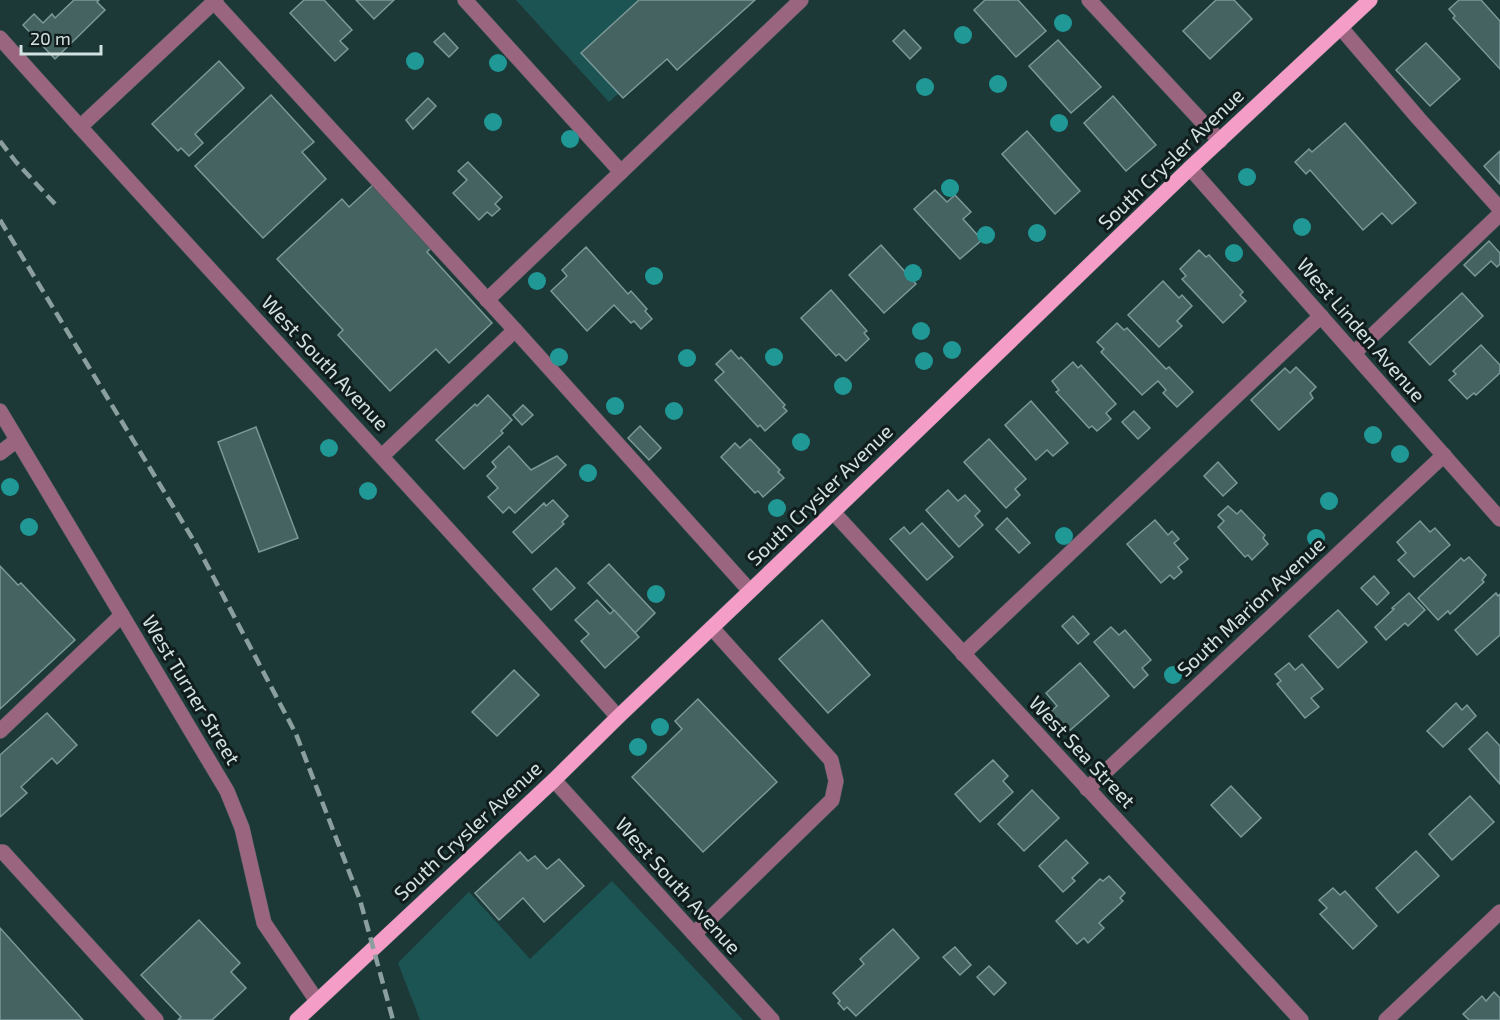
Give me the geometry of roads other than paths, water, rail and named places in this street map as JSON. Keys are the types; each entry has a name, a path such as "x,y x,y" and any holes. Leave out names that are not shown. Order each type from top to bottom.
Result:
{"main road":[{"name":"South Crysler Avenue","path":"297,1020 554,780 1190,168 1371,0"}],"street":[{"path":"465,0 621,171"},
{"path":"487,300 801,0"},
{"path":"1089,0 1220,141"},
{"path":"80,127 215,1 750,591"},
{"path":"1341,28 1500,209"},
{"name":"West South Avenue","path":"0,38 618,717"},
{"name":"West Linden Avenue","path":"1190,168 1500,519"},
{"path":"1354,353 1500,214"},
{"path":"963,654 1321,316"},
{"path":"382,456 514,330"},
{"name":"West Turner Street","path":"0,411 227,791 242,828 264,923 317,1001"},
{"path":"0,453 17,440"},
{"name":"South Marion Avenue","path":"1086,789 1444,456"},
{"name":"West Sea Street","path":"833,513 1301,1020"},
{"path":"0,731 122,615"},
{"path":"694,934 832,800 836,781 831,760 712,628"},
{"name":"West South Avenue","path":"554,780 772,1020"},
{"path":"0,852 3,852 156,1020"},
{"path":"1386,1020 1500,912"}],"railway":[{"path":"0,141 55,204"},
{"path":"0,220 197,546 296,734 360,900 393,1020"}]}
